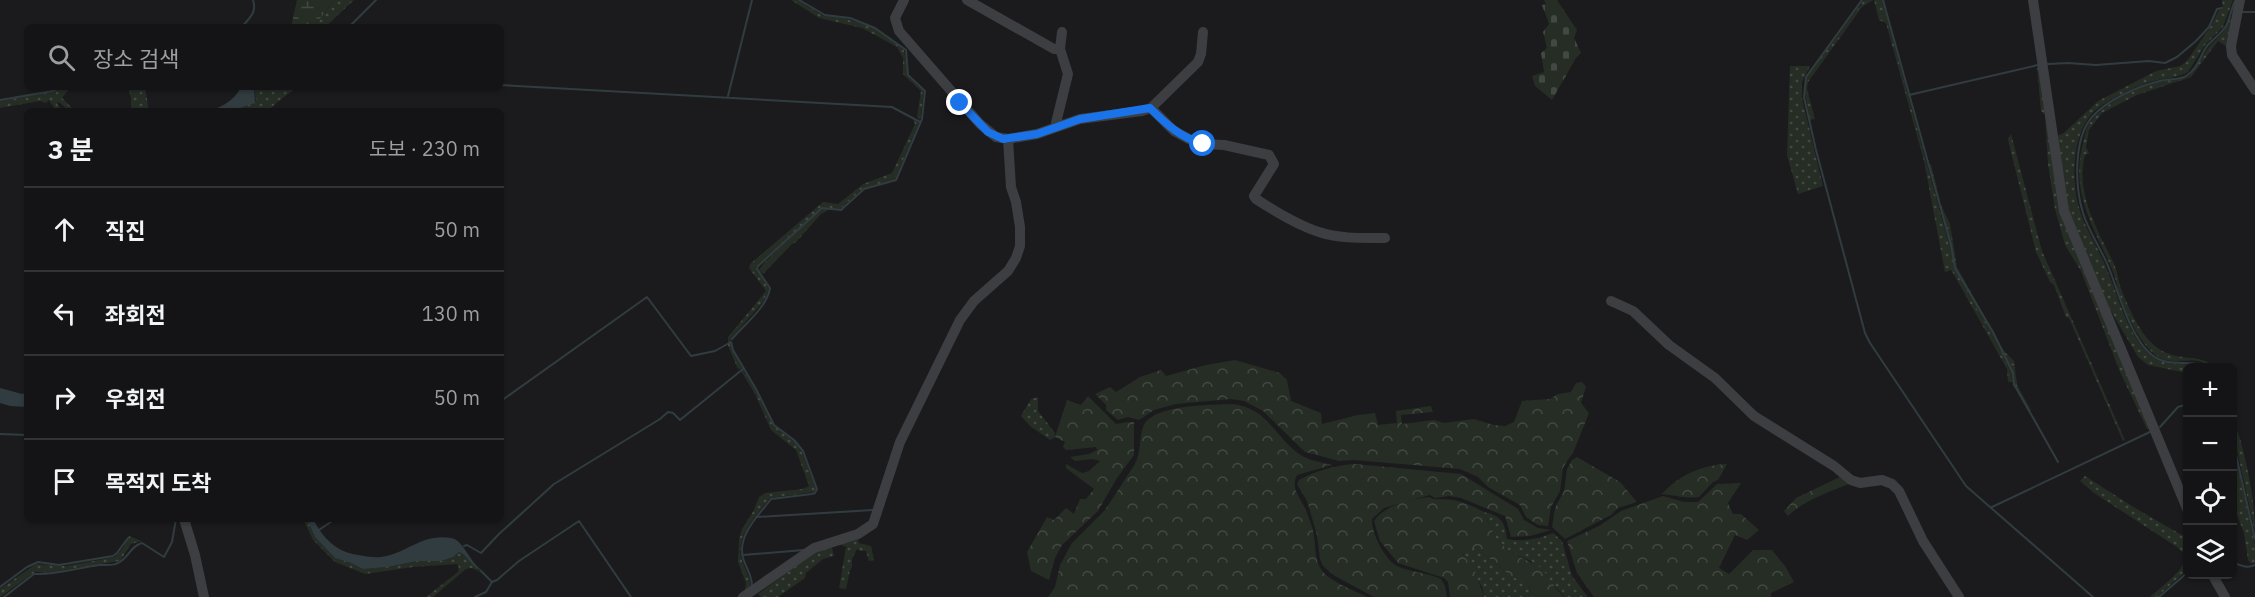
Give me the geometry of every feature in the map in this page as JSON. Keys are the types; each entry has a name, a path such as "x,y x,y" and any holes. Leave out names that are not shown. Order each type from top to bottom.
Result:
{"street":[{"path":"904,0 895,18 899,31 988,132 1003,139 1021,138 1080,119 1150,108 1198,62 1203,32"},
{"path":"967,0 1054,49 1060,49"},
{"path":"2034,0 2064,211 2183,501"},
{"path":"2240,0 2231,46 2232,56 2255,90"},
{"path":"1055,127 1068,75 1060,49 1062,32"},
{"path":"1150,108 1174,131 1189,140 1203,144 1224,144 1269,155 1274,164 1254,196 1256,200 1282,215 1319,232 1364,238 1385,238"},
{"path":"743,597 814,548 858,534 873,524 900,442 960,320 974,301 1008,271 1018,252 1020,226 1017,202 1011,188 1008,139"},
{"path":"1611,301 1633,311 1669,345 1715,378 1754,416 1834,466 1851,480 1860,483 1882,480 1892,484 1899,491 1923,541 1959,597"},
{"path":"185,522 204,597"},
{"path":"2215,579 2225,597"}],"green space":[{"path":"297,0 334,0 316,24 292,24"},
{"path":"334,0 354,0 328,24 316,24"},
{"path":"791,0 797,0 822,15 844,18 875,28 904,50 909,78 924,91 920,120 917,117 921,91 903,74 903,58 897,47 862,28 819,18"},
{"path":"1544,0 1557,0 1577,30 1574,38 1581,53 1552,100 1535,86 1532,76 1544,72 1541,53 1547,48 1543,32 1549,24 1542,5 1546,4"},
{"path":"1864,0 1873,0 1862,7 1808,82 1807,89 1815,119 1810,120 1804,89 1807,76"},
{"path":"1874,0 1882,0 1954,268 2002,354 2011,373 2012,382 2008,382 2007,369 1953,273 1951,270 1945,272 1924,161 1886,23 1879,20"},
{"path":"2222,0 2233,0 2223,27 2205,45 2188,72 2180,76 2153,81 2110,100 2090,116 2076,150 2074,177 2081,214 2105,265 2130,328 2152,356 2165,362 2183,364 2183,372 2148,365 2138,357 2105,301 2065,201 2057,136 2064,133 2098,101 2156,71 2180,66 2186,62 2211,26 2219,10 2223,9"},
{"path":"2231,18 2229,48 2218,41 2191,77 2137,95 2102,113 2089,130 2086,147 2089,153 2085,155 2083,184 2086,198 2095,225 2114,264 2128,306 2140,328 2155,346 2163,351 2171,355 2209,363 2166,360 2154,354 2139,336 2124,306 2113,272 2091,223 2081,193 2079,178 2083,143 2089,123 2111,103 2136,90 2189,76 2209,47 2224,31"},
{"path":"1790,66 1810,66 1802,82 1802,98 1823,186 1798,194 1787,155"},
{"path":"2041,66 2059,199 2151,428 2147,429 2120,372 2081,271 2065,245 2055,209 2048,164 2045,115 2041,111 2037,67"},
{"path":"69,90 62,98 72,108 66,108 59,102 57,104 60,108 54,108 49,100 46,103 40,101 0,108 0,101"},
{"path":"129,90 146,90 148,108 131,108"},
{"path":"254,90 293,90 271,108 238,108 256,101"},
{"path":"913,119 919,123 895,179 862,189 839,210 822,207 756,267 769,289 763,302 731,338 730,344 742,368 738,369 728,346 728,337 766,291 749,268 750,264 823,202 838,204 863,184 892,173 915,124"},
{"path":"2011,134 2042,251 2125,440 2123,441 2069,318 2066,317 2054,285 2050,282 2036,252 2008,139"},
{"path":"1931,164 1941,205 1950,224 1957,267 2003,350 2014,361 2017,385 2031,410 2029,413 2013,385 2011,373 2002,354 1954,268 1929,165"},
{"path":"825,208 830,209 821,214 763,274 759,270 814,215"},
{"path":"1235,360 1280,373 1287,380 1291,401 1321,413 1322,424 1375,413 1378,425 1397,423 1396,411 1431,406 1433,412 1401,415 1402,424 1434,420 1444,423 1474,419 1505,426 1514,422 1522,401 1550,399 1558,394 1571,392 1576,383 1582,382 1586,387 1581,403 1589,413 1573,453 1563,468 1560,491 1551,507 1548,526 1538,525 1526,517 1520,505 1488,487 1478,477 1460,469 1354,460 1339,461 1305,452 1263,411 1244,401 1231,399 1176,404 1154,410 1139,420 1128,417 1118,420 1106,410 1106,405 1095,394 1110,387 1116,392 1140,377 1161,370 1166,376"},
{"path":"743,370 773,425 794,441 802,452 816,489 814,492 770,498 754,518 745,532 740,549 751,589 737,597 745,591 746,583 738,562 739,540 742,529 759,497 765,493 802,489 809,486 796,450 771,430 755,394 741,371"},
{"path":"1088,396 1116,424 1134,422 1134,455 1117,478 1098,511 1062,545 1055,558 1049,580 1031,571 1027,552 1047,517 1054,520 1066,508 1074,514 1080,499 1086,499 1094,489 1066,468 1066,464 1082,473 1089,471 1100,461 1092,459 1075,461 1070,457 1089,454 1097,450 1096,447 1066,450 1063,447 1065,442 1055,437 1067,400 1081,405"},
{"path":"1038,397 1038,411 1055,433 1055,437 1050,440 1030,426 1021,416 1031,399"},
{"path":"1232,404 1245,407 1264,418 1294,450 1304,457 1332,465 1297,475 1296,490 1312,527 1320,568 1332,580 1367,597 1048,597 1055,587 1060,565 1072,543 1105,510 1135,464 1143,427 1148,419 1157,414 1183,407"},
{"path":"2237,430 2249,478 2255,532 2237,450"},
{"path":"1577,457 1620,482 1637,502 1618,508 1611,515 1565,539 1552,527 1555,508 1564,491 1567,469 1572,460"},
{"path":"2237,462 2255,544 2255,563 2251,564 2248,560 2244,533 2237,515"},
{"path":"1355,464 1461,474 1518,509 1524,520 1538,528 1551,530 1530,536 1511,537 1505,516 1461,498 1449,496 1435,498 1430,495 1384,508 1372,519 1372,525 1384,553 1399,567 1441,579 1447,597 1374,597 1335,576 1323,566 1307,501 1297,484 1299,480 1319,471"},
{"path":"1727,464 1718,480 1713,482 1699,497 1662,494 1676,481 1691,472 1708,466"},
{"path":"1842,476 1853,482 1810,500 1788,516 1784,511 1796,498"},
{"path":"2085,476 2183,536 2183,554 2177,547 2094,493 2080,481"},
{"path":"1741,483 1728,503 1733,514 1741,514 1759,530 1747,540 1735,535 1719,568 1729,574 1753,550 1772,550 1794,582 1771,593 1771,597 1594,597 1577,573 1567,541 1599,526 1621,511 1663,496 1684,502 1698,502 1717,484"},
{"path":"1429,497 1450,499 1484,512 1495,538 1512,553 1542,568 1557,590 1565,597 1533,597 1529,587 1507,573 1478,549 1462,553 1475,571 1484,597 1450,597 1448,582 1444,578 1398,563 1380,541 1374,521 1378,515 1391,507"},
{"path":"1484,512 1501,521 1507,539 1530,539 1553,533 1562,541 1572,576 1588,597 1565,597 1531,561 1512,553 1495,538"},
{"path":"304,522 308,522 315,537 335,558 363,569 417,561 441,561 459,552 481,571 466,569 433,597 426,597 458,572 457,564 365,574 335,562 313,540"},
{"path":"129,536 142,541 131,544 120,561 75,568 59,573 35,572 0,597 0,589 36,564 66,566 115,557"},
{"path":"858,538 859,543 871,546 874,560 869,561 866,551 857,549 852,559 846,589 839,588 846,547 837,543"},
{"path":"831,544 834,556 823,559 806,573 805,578 778,597 761,597 758,594 816,551"},
{"path":"1478,549 1507,573 1519,579 1529,587 1533,597 1484,597 1482,587 1462,552"},
{"path":"2183,565 2183,574 2157,597 2150,597 2171,579"}],"shaded area":[{"path":"239,90 254,90 255,103 240,108 217,108 228,102"},
{"path":"0,388 24,393 24,407 0,403"},
{"path":"308,522 315,522 326,538 343,551 370,557 391,555 432,538 451,538 460,543 473,562 482,570 475,567 459,552 441,561 417,561 363,569 335,558 315,537"}],"waterway":[{"path":"244,24 253,12 253,0"},
{"path":"352,24 376,0"},
{"path":"728,96 752,0"},
{"path":"732,339 760,309 768,295 770,288 757,269 758,266 822,208 841,210 864,189 896,180 922,119 925,91 908,75 906,50 875,28 850,18 825,15 799,0"},
{"path":"1862,0 1806,77 1804,97 1865,333 1966,486 2093,597"},
{"path":"1883,0 1951,245 1955,268 1993,332 2013,373 2014,384 2058,462"},
{"path":"2183,363 2166,362 2152,355 2138,338 2126,316 2107,264 2083,213 2077,177 2079,150 2081,138 2092,117 2114,99 2142,86 2180,78 2190,73 2196,67 2207,46 2226,26 2235,1"},
{"path":"2048,64 2096,65 2149,61 2165,63 2177,57 2196,41 2209,27 2217,9 2222,8"},
{"path":"2243,12 2255,12"},
{"path":"1909,95 2038,65"},
{"path":"504,85 892,107 920,122"},
{"path":"0,100 54,90"},
{"path":"504,399 647,297 691,356 715,351 731,342 733,350 774,425 794,440 803,451 817,489 812,494 771,499 750,526 743,541 742,550 752,586"},
{"path":"464,546 467,545 481,553 554,484 668,412 673,413 680,420 743,369"},
{"path":"2160,427 2178,407 2183,406"},
{"path":"1992,507 2152,431"},
{"path":"0,434 24,435"},
{"path":"2237,459 2255,539"},
{"path":"756,517 873,510"},
{"path":"481,571 492,582 497,580 519,561 579,521 631,597"},
{"path":"4,597 34,574 116,564 142,543 164,557 172,542 175,522"},
{"path":"319,530 331,522"},
{"path":"0,587 27,567 38,562 59,565 113,556 128,538"},
{"path":"743,555 804,550"},
{"path":"2237,564 2246,567 2255,565"},
{"path":"2159,597 2183,576"},
{"path":"475,597 486,592 492,582"}],"route":[{"path":"960,103 988,132 1003,139 1037,134 1080,119 1150,108 1174,131 1189,140 1203,144"}]}
